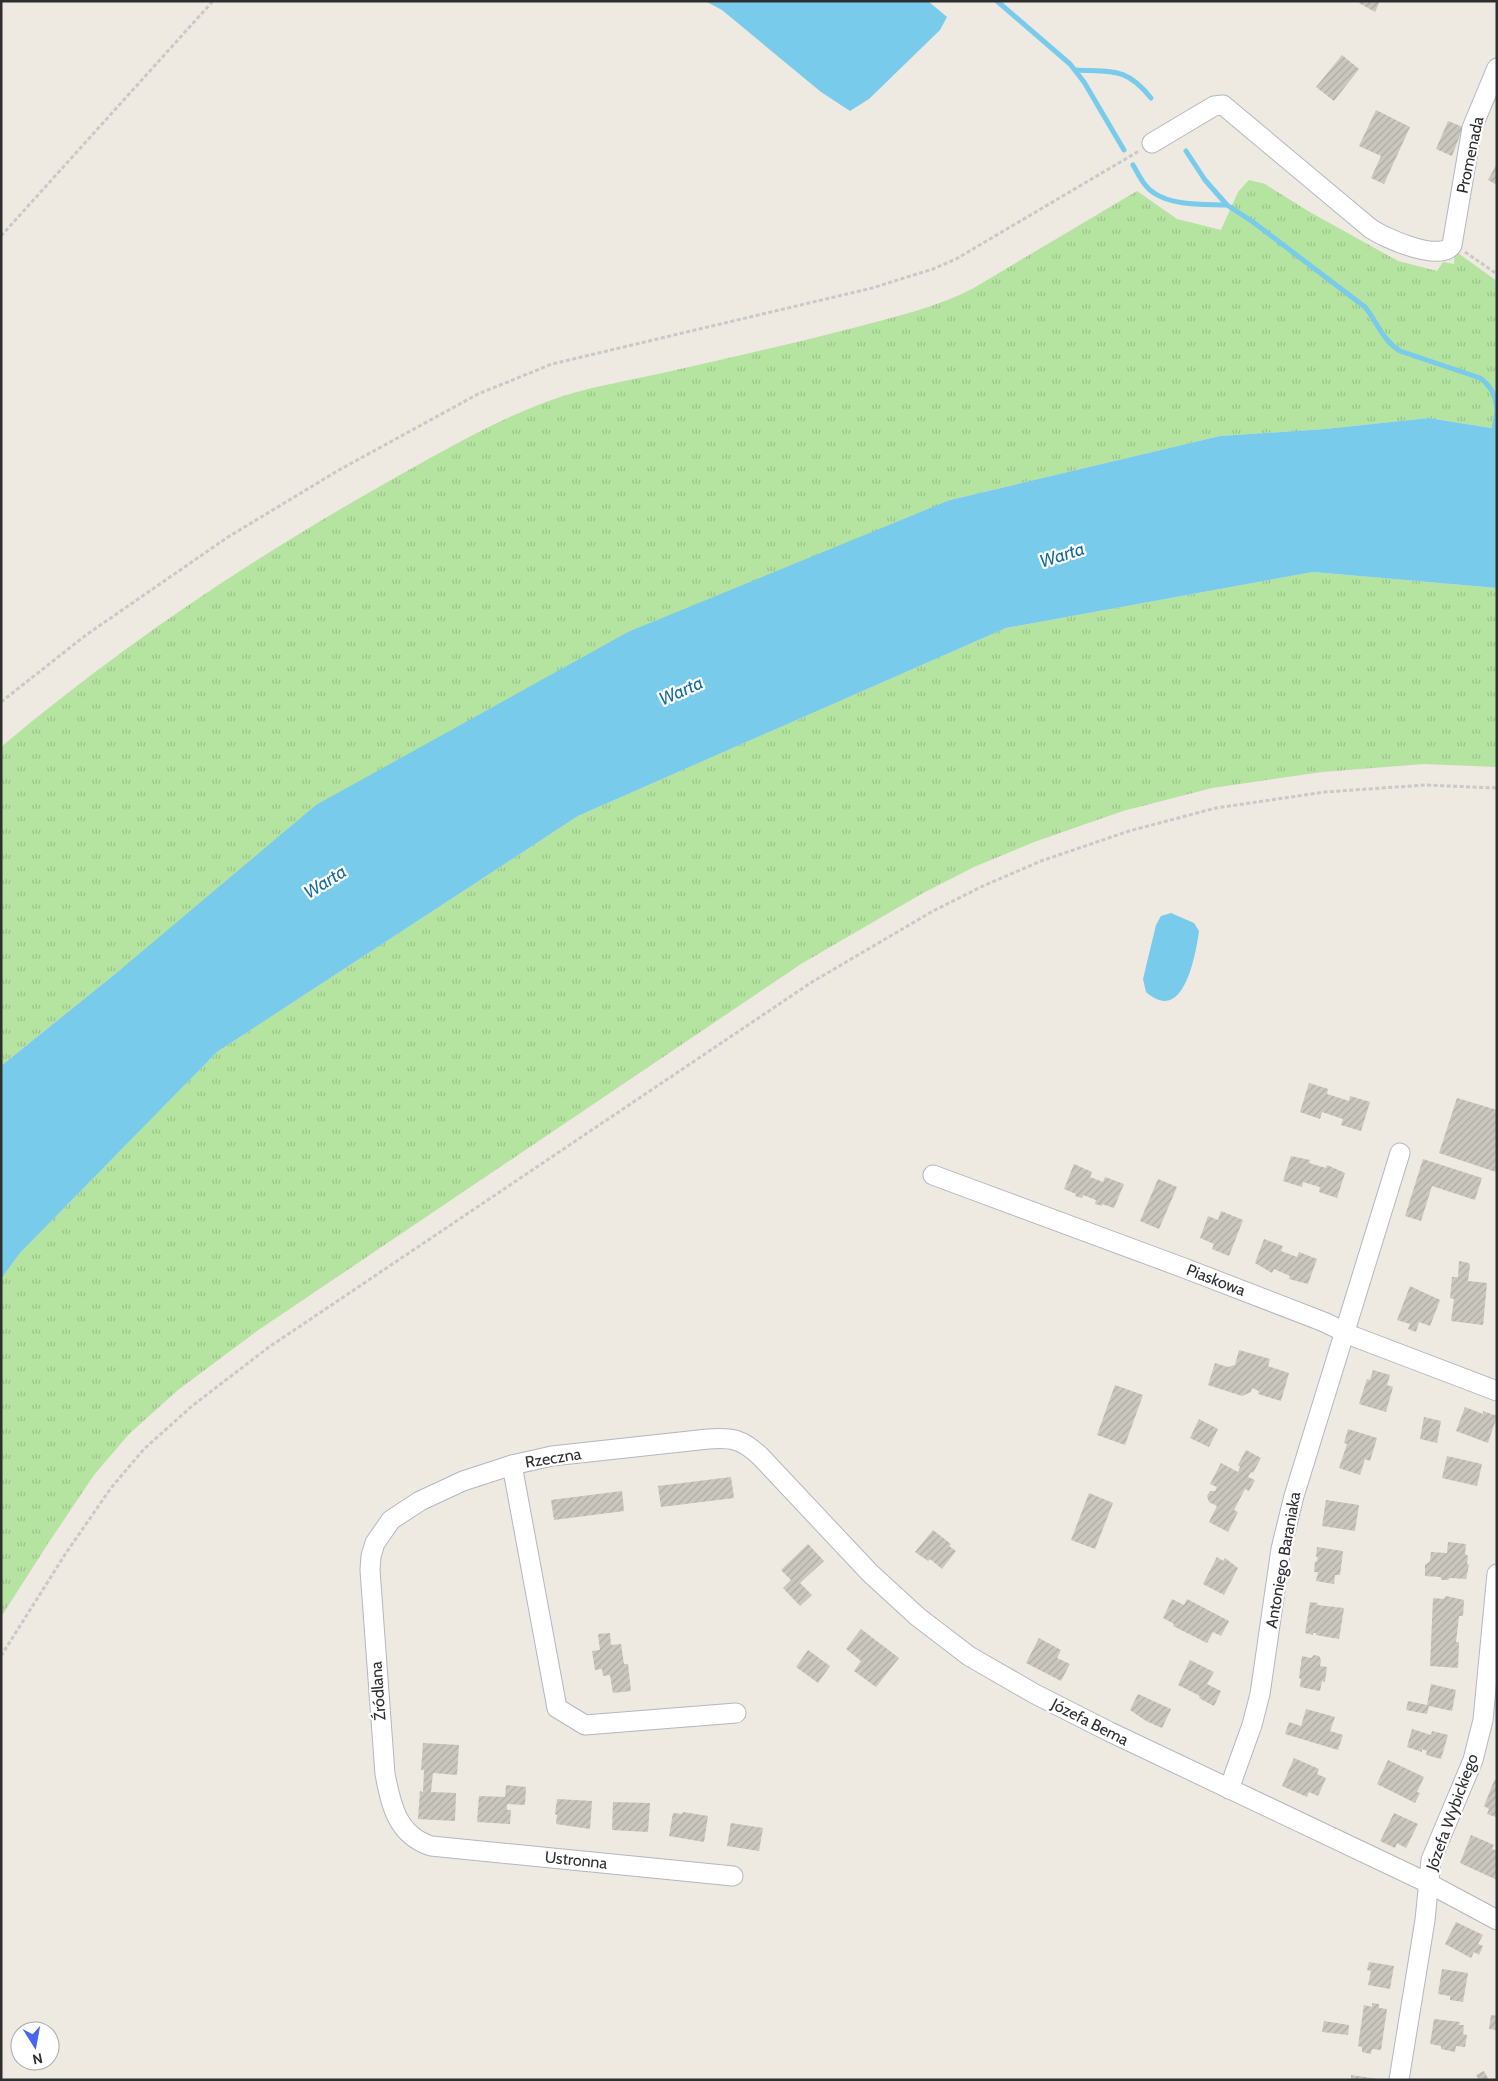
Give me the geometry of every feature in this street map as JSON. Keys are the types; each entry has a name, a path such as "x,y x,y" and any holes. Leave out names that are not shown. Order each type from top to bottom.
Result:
{"street":[{"name":"Promenada","path":"1452,245 1472,128 1497,68"},
{"path":"1152,143 1214,106 1223,105 1357,218 1380,235 1396,242 1435,252 1447,251 1452,245"},
{"name":"Antoniego Baraniaka","path":"1229,1789 1252,1725 1260,1694 1278,1571 1289,1513 1400,1153"},
{"name":"Piaskowa","path":"933,1175 1324,1322 1345,1333 1497,1391"},
{"name":"Rzeczna","path":"382,1531 391,1520 420,1501 463,1482 512,1465 552,1456 708,1439 720,1438 741,1441"},
{"name":"Józefa Bema","path":"741,1441 760,1456 870,1573 918,1617 986,1666 1035,1694 1141,1748 1428,1883 1497,1920"},
{"path":"512,1465 557,1708 585,1725 736,1713"},
{"name":"Źródlana","path":"382,1531 371,1556 370,1570 384,1766 388,1790 397,1816 404,1830 420,1842"},
{"name":"Józefa Wybickiego","path":"1399,2080 1425,1920 1428,1883 1435,1849 1468,1773 1486,1705 1494,1645 1497,1574"},
{"name":"Ustronna","path":"420,1842 446,1848 733,1876"}],"path":[{"path":"1,236 213,1"},
{"path":"1,702 86,635 228,537 339,470 478,394 529,372 576,358 816,302 905,279 933,269 956,259 1152,143"},
{"path":"1452,245 1458,246 1497,274"},
{"path":"1,1656 66,1553 111,1488 144,1449 192,1406 269,1348 812,982 983,886 1041,861 1129,831 1216,808 1325,792 1425,785 1497,788"}],"green space":[{"path":"1249,180 1265,184 1308,211 1398,261 1437,271 1443,262 1454,264 1455,251 1497,281 1497,429 1429,418 1325,429 1220,436 950,500 120,970 1,1066 1,747 92,674 139,640 235,574 333,513 470,436 537,405 586,390 806,340 914,312 944,302 972,289 1137,191 1177,219 1221,230 1238,192"},
{"path":"1313,572 1497,588 1497,767 1424,764 1322,772 1212,788 1123,811 1034,842 974,867 923,893 801,964 257,1331 178,1390 129,1434 94,1475 1,1617 1,1279 20,1253 217,1052 578,816 1006,628"}],"water":[{"path":"705,1 928,1 947,17 940,30 869,99 850,111 821,92 722,10"},
{"name":"Warta","path":"1429,418 1497,429 1497,588 1313,572 1006,628 578,816 217,1052 20,1253 1,1279 1,1066 120,970 316,805 628,632 950,500 1220,436 1325,429"},
{"path":"1171,913 1194,923 1199,931 1198,938 1193,961 1184,986 1177,995 1169,1000 1158,1000 1146,992 1143,979 1156,925 1161,916"}],"building":[{"path":"1360,1 1380,1 1375,12 1359,3"},
{"path":"1342,55 1359,69 1334,101 1316,87"},
{"path":"1376,110 1410,127 1384,184 1371,178 1381,156 1359,146"},
{"path":"1448,121 1463,127 1452,156 1436,149"},
{"path":"1497,163 1497,185 1488,180"},
{"path":"1309,1083 1328,1089 1327,1094 1349,1101 1350,1096 1370,1102 1361,1131 1341,1125 1343,1119 1322,1112 1320,1119 1300,1112"},
{"path":"1457,1098 1497,1110 1496,1172 1439,1153"},
{"path":"1291,1156 1310,1160 1309,1163 1326,1168 1327,1165 1345,1173 1337,1198 1319,1192 1320,1187 1303,1182 1302,1187 1283,1181"},
{"path":"1423,1159 1482,1178 1475,1200 1432,1186 1421,1221 1405,1216"},
{"path":"1074,1164 1092,1172 1090,1177 1103,1182 1105,1177 1124,1184 1114,1208 1095,1204 1096,1200 1083,1195 1082,1198 1075,1196 1076,1194 1064,1189"},
{"path":"1158,1179 1177,1187 1159,1229 1140,1221"},
{"path":"1221,1211 1243,1220 1229,1256 1212,1249 1214,1244 1200,1238 1208,1216 1218,1220"},
{"path":"1264,1239 1283,1246 1281,1251 1297,1257 1299,1252 1317,1259 1308,1284 1289,1279 1290,1276 1274,1269 1272,1273 1255,1263"},
{"path":"1459,1261 1469,1263 1470,1265 1468,1281 1487,1283 1483,1325 1451,1321 1454,1299 1450,1298 1452,1277 1458,1277"},
{"path":"1410,1286 1440,1300 1430,1326 1419,1322 1416,1332 1408,1329 1410,1324 1397,1320"},
{"path":"1239,1350 1270,1359 1268,1366 1289,1373 1281,1401 1258,1394 1259,1391 1252,1388 1251,1392 1242,1396 1208,1385 1215,1363 1228,1367 1235,1365"},
{"path":"1373,1370 1390,1375 1387,1385 1393,1387 1386,1412 1359,1404 1367,1379 1370,1380"},
{"path":"1115,1385 1143,1395 1125,1445 1097,1435"},
{"path":"1465,1407 1483,1414 1483,1411 1497,1416 1488,1443 1456,1431"},
{"path":"1424,1417 1441,1421 1437,1443 1420,1439"},
{"path":"1199,1419 1218,1429 1209,1447 1190,1438"},
{"path":"1348,1429 1377,1438 1370,1461 1365,1459 1360,1475 1339,1468 1347,1444 1344,1443"},
{"path":"1246,1450 1261,1458 1253,1473 1251,1472 1248,1477 1255,1480 1249,1491 1245,1489 1234,1510 1238,1512 1228,1532 1209,1522 1217,1506 1209,1502 1207,1496 1210,1491 1215,1491 1217,1487 1210,1484 1221,1463 1238,1472 1240,1467 1238,1465"},
{"path":"1447,1456 1482,1464 1477,1486 1442,1478"},
{"path":"731,1477 734,1498 661,1507 658,1486"},
{"path":"622,1491 624,1511 554,1520 551,1500"},
{"path":"1089,1493 1113,1503 1095,1549 1071,1540"},
{"path":"1326,1500 1359,1505 1355,1531 1322,1526"},
{"path":"933,1530 951,1544 949,1546 956,1551 942,1569 930,1559 928,1561 915,1552"},
{"path":"1448,1542 1466,1544 1465,1554 1468,1556 1467,1564 1469,1565 1466,1579 1450,1578 1442,1580 1440,1577 1425,1576 1425,1565 1430,1561 1431,1552 1447,1553"},
{"path":"808,1544 824,1561 800,1583 812,1595 800,1606 783,1588 791,1580 781,1570"},
{"path":"1317,1547 1343,1551 1340,1575 1335,1575 1334,1584 1316,1581 1318,1572 1314,1572 1315,1561 1317,1562 1318,1557 1316,1557"},
{"path":"1217,1557 1223,1561 1225,1558 1238,1568 1224,1595 1203,1584"},
{"path":"1446,1596 1464,1600 1463,1616 1459,1616 1456,1642 1459,1642 1458,1668 1430,1666 1433,1598 1443,1599"},
{"path":"1172,1599 1184,1605 1187,1599 1229,1621 1221,1636 1213,1632 1207,1643 1173,1626 1174,1624 1163,1618"},
{"path":"1310,1602 1318,1603 1317,1605 1344,1608 1339,1639 1316,1635 1316,1633 1313,1633 1313,1635 1305,1633"},
{"path":"861,1629 899,1658 876,1687 854,1671 861,1661 846,1649"},
{"path":"610,1633 611,1645 621,1644 624,1664 628,1664 631,1691 613,1693 610,1675 603,1676 602,1669 595,1670 592,1651 600,1650 598,1634"},
{"path":"1039,1638 1061,1650 1057,1658 1070,1664 1061,1681 1026,1663"},
{"path":"808,1650 830,1666 818,1683 796,1667"},
{"path":"1314,1655 1319,1656 1321,1660 1320,1666 1327,1667 1325,1682 1322,1681 1320,1691 1300,1687 1301,1679 1299,1678 1302,1656 1311,1658"},
{"path":"1190,1660 1214,1672 1207,1684 1221,1691 1214,1706 1199,1698 1200,1696 1178,1685"},
{"path":"1431,1684 1456,1690 1452,1711 1429,1706 1427,1714 1406,1710 1408,1701 1427,1705"},
{"path":"1138,1694 1171,1709 1162,1728 1146,1721 1130,1710"},
{"path":"1306,1709 1335,1717 1330,1731 1343,1735 1338,1750 1285,1734 1289,1722 1301,1726"},
{"path":"1412,1729 1431,1735 1432,1731 1448,1735 1441,1759 1426,1755 1427,1751 1422,1749 1422,1752 1407,1747"},
{"path":"423,1743 459,1745 457,1775 433,1773 431,1792 456,1793 455,1821 418,1819 420,1791 423,1792 424,1770 421,1770"},
{"path":"1294,1758 1319,1769 1317,1774 1326,1778 1318,1796 1309,1792 1307,1797 1282,1786"},
{"path":"1388,1760 1424,1777 1417,1792 1420,1793 1415,1803 1377,1784"},
{"path":"1497,1778 1496,1817 1487,1814 1489,1809 1484,1806"},
{"path":"506,1785 526,1787 525,1805 507,1804 507,1810 511,1810 510,1824 477,1822 479,1796 505,1797"},
{"path":"557,1799 592,1801 590,1829 556,1824"},
{"path":"613,1802 650,1803 648,1832 612,1830"},
{"path":"683,1812 708,1816 704,1842 669,1836 673,1813 682,1814"},
{"path":"1394,1813 1418,1824 1406,1848 1397,1843 1395,1848 1380,1841"},
{"path":"731,1823 763,1828 759,1851 727,1846"},
{"path":"1471,1835 1494,1845 1492,1849 1497,1851 1497,1880 1460,1863"},
{"path":"1456,1922 1483,1935 1478,1944 1483,1946 1479,1955 1474,1952 1471,1958 1445,1944"},
{"path":"1369,1962 1394,1966 1390,1989 1368,1985 1371,1971 1367,1970"},
{"path":"1442,1969 1468,1973 1463,2002 1450,2000 1450,1996 1438,1994"},
{"path":"1372,2003 1379,2004 1379,2008 1387,2009 1381,2050 1372,2049 1371,2054 1362,2052 1362,2047 1358,2046 1364,2005 1372,2007"},
{"path":"1491,2015 1497,2016 1497,2030 1489,2029"},
{"path":"1434,2019 1460,2022 1459,2025 1464,2025 1463,2034 1467,2035 1465,2047 1456,2046 1455,2052 1430,2044"},
{"path":"1324,2021 1349,2025 1348,2035 1322,2032"},
{"path":"1484,2071 1489,2080 1479,2080 1476,2075"},
{"path":"1351,2075 1378,2079 1378,2080 1351,2080"}],"waterway":[{"path":"997,1 1070,64 1084,82 1124,150"},
{"path":"1075,70 1118,73 1134,81 1151,98"},
{"path":"1186,151 1205,180 1227,205 1253,222 1365,307 1384,336 1394,347 1400,351 1480,378 1493,392 1497,411"},
{"path":"1133,165 1147,188 1162,197 1189,204 1226,205"},
{"path":"1494,429 1497,412"}]}
